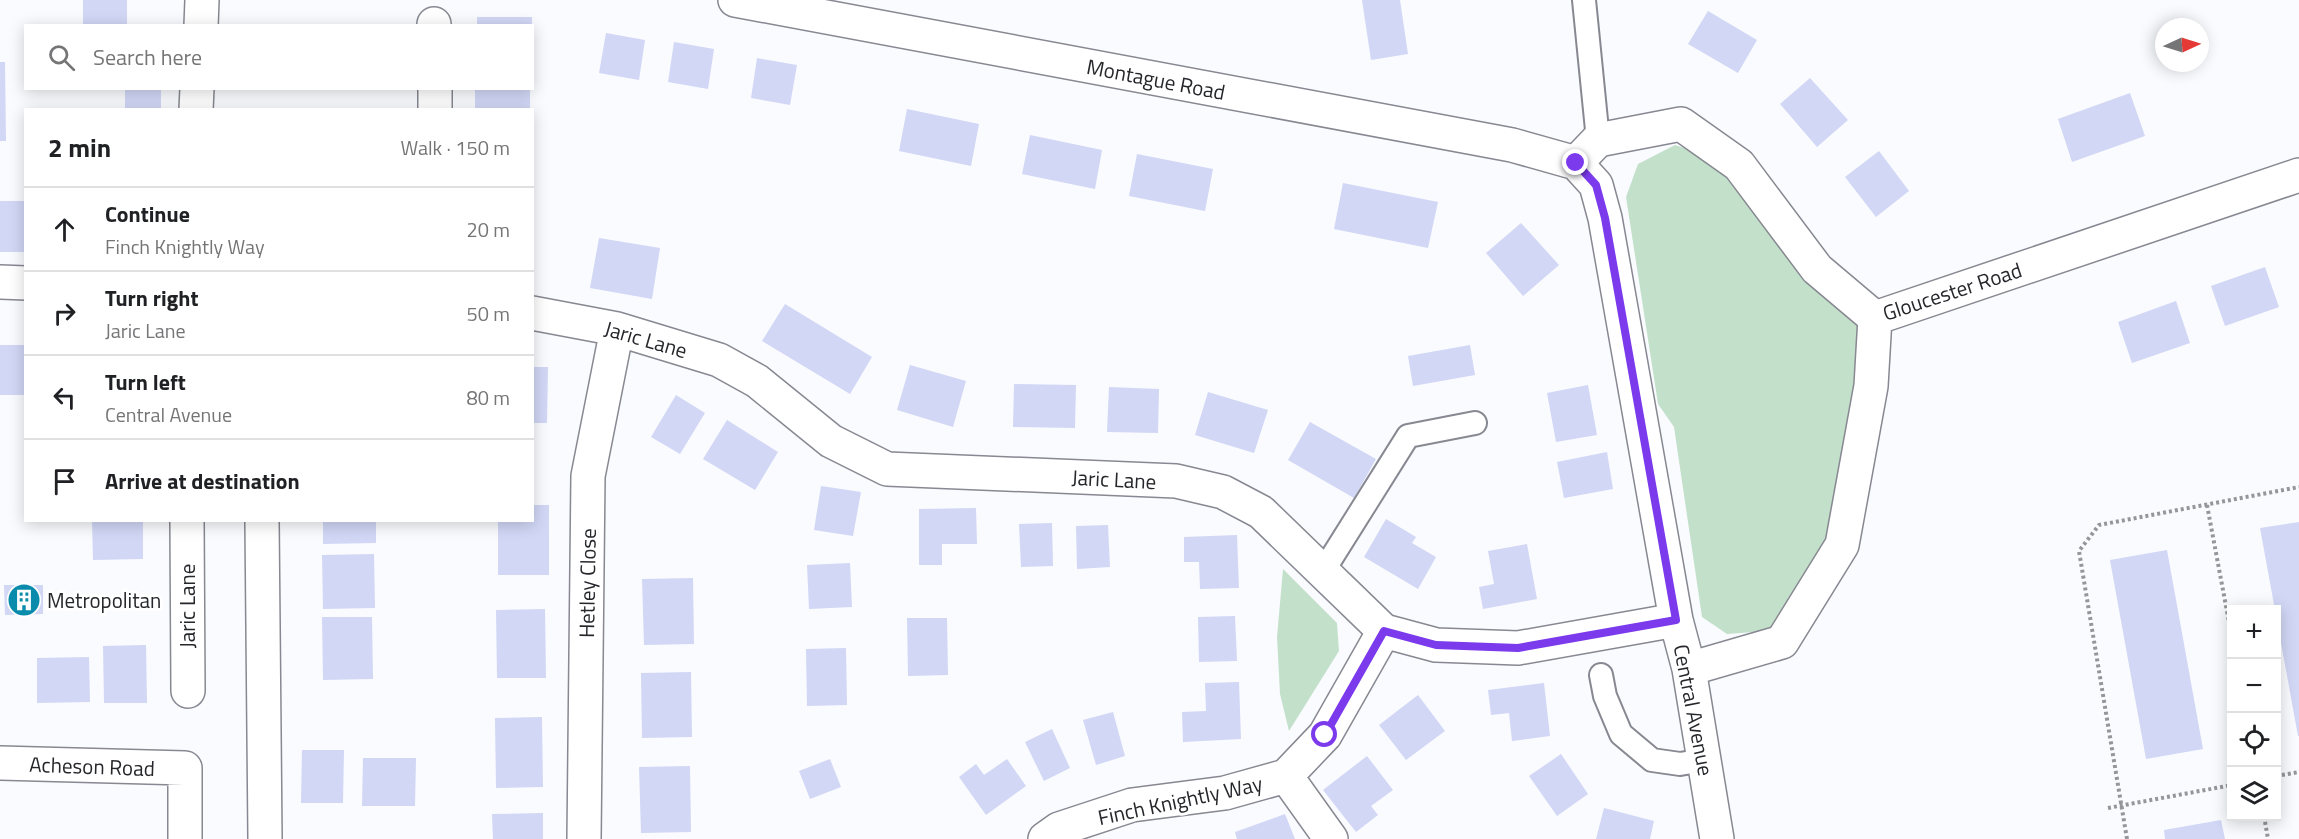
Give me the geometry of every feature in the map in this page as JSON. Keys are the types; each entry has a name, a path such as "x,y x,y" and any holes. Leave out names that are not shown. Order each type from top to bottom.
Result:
{"street":[{"path":"201,24 202,0"},
{"name":"Montague Road","path":"735,0 1512,145 1576,163"},
{"path":"196,108 197,90"},
{"path":"435,90 435,108"},
{"name":"Gloucester Road","path":"1598,140 1681,124 1739,165 1817,269 1875,318 2299,175"},
{"path":"1576,163 1598,140"},
{"name":"Central Avenue","path":"1576,163 1596,185 1605,218 1676,620 1689,669 1717,839"},
{"path":"0,282 24,283"},
{"name":"Jaric Lane","path":"534,313 617,329 718,360 757,381 831,441 887,469 1176,482 1223,492 1261,512 1384,631 1436,645 1518,648 1676,620"},
{"path":"1689,669 1782,642 1842,545 1871,386 1875,318"},
{"name":"Hetley Close","path":"584,839 588,476 617,329"},
{"name":"Jaric Lane","path":"187,522 188,691"},
{"path":"262,522 265,839"},
{"name":"Finch Knightly Way","path":"1045,839 1059,829 1132,805 1225,793 1286,776 1325,735 1384,631"},
{"name":"Acheson Road","path":"0,763 185,768 185,839"},
{"path":"1286,776 1331,839"}],"lane":[{"path":"1584,0 1598,140"},
{"path":"1322,573 1408,436 1475,423"},
{"path":"1601,675 1605,696 1621,734 1652,760 1680,764 1704,760"}],"path":[{"path":"2127,839 2079,551 2099,525 2299,487"},
{"path":"2207,505 2227,611"},
{"path":"2281,775 2299,772"},
{"path":"2108,808 2227,785"},
{"path":"2265,821 2268,839"}],"green space":[{"path":"1675,145 1721,160 1801,276 1860,323 1860,381 1830,536 1796,597 1768,631 1727,634 1702,617 1674,427 1658,404 1626,197 1638,164"},
{"path":"1283,569 1337,623 1339,651 1289,731 1280,694 1277,637"}],"building":[{"path":"83,0 127,0 127,24 83,24"},
{"path":"1362,0 1400,0 1408,54 1371,60"},
{"path":"1708,11 1757,40 1738,73 1688,44"},
{"path":"477,17 532,17 532,24 477,24"},
{"path":"606,33 645,40 639,80 599,73"},
{"path":"674,42 714,49 708,89 668,82"},
{"path":"757,58 797,65 790,105 751,98"},
{"path":"0,62 5,62 6,141 0,141"},
{"path":"1810,78 1848,120 1817,147 1780,104"},
{"path":"125,90 161,90 161,108 125,108"},
{"path":"475,90 530,90 530,108 475,108"},
{"path":"2130,93 2145,136 2072,162 2058,119"},
{"path":"907,109 979,124 971,166 899,151"},
{"path":"1030,135 1102,150 1095,189 1022,174"},
{"path":"1879,151 1909,191 1876,217 1845,177"},
{"path":"1137,154 1213,169 1205,211 1129,196"},
{"path":"1343,183 1438,202 1428,248 1334,229"},
{"path":"0,201 24,201 24,252 0,252"},
{"path":"1521,223 1559,265 1523,296 1486,253"},
{"path":"599,238 660,248 652,299 590,288"},
{"path":"2265,267 2279,307 2225,326 2211,286"},
{"path":"2176,301 2190,343 2132,363 2118,322"},
{"path":"785,304 872,357 850,394 762,341"},
{"path":"0,345 24,345 24,395 0,395"},
{"path":"1470,345 1475,375 1413,386 1408,356"},
{"path":"910,365 966,381 953,427 897,410"},
{"path":"534,367 548,367 547,423 534,423"},
{"path":"1014,384 1076,385 1075,428 1013,427"},
{"path":"1588,385 1597,435 1556,442 1547,393"},
{"path":"1109,387 1159,389 1158,433 1107,432"},
{"path":"1208,392 1268,410 1254,453 1195,435"},
{"path":"676,395 705,413 680,454 651,437"},
{"path":"727,420 778,452 755,490 703,459"},
{"path":"1310,422 1376,459 1354,498 1288,460"},
{"path":"1607,452 1613,489 1564,498 1557,462"},
{"path":"821,486 861,492 853,536 814,530"},
{"path":"534,505 549,505 549,575 498,575 498,522 534,522"},
{"path":"976,508 977,544 942,544 942,565 919,565 919,509"},
{"path":"1386,519 1416,537 1412,543 1436,557 1418,589 1364,557"},
{"path":"92,522 143,522 143,559 93,560"},
{"path":"323,522 376,522 376,543 323,544"},
{"path":"2299,522 2299,736 2281,643 2281,605 2274,605 2260,528"},
{"path":"1052,523 1053,566 1021,567 1019,524"},
{"path":"1108,525 1110,567 1077,569 1076,526"},
{"path":"1237,535 1239,588 1200,589 1199,562 1184,562 1184,537"},
{"path":"1527,544 1537,599 1483,609 1479,587 1494,584 1488,551"},
{"path":"2167,550 2203,749 2146,759 2110,560"},
{"path":"374,554 375,608 323,609 322,555"},
{"path":"850,563 852,607 809,609 807,565"},
{"path":"693,578 694,644 644,645 642,579"},
{"name":"Metropolitan","path":"4,585 43,585 43,614 5,615"},
{"path":"545,609 546,678 497,678 496,610"},
{"path":"1235,616 1237,661 1199,662 1198,617"},
{"path":"322,617 372,617 373,679 323,680"},
{"path":"907,618 947,618 948,675 908,676"},
{"path":"146,645 147,703 104,703 103,646"},
{"path":"846,648 847,705 807,706 806,649"},
{"path":"89,657 90,702 37,703 37,658"},
{"path":"691,672 692,737 642,738 641,673"},
{"path":"1239,682 1241,739 1183,742 1182,712 1206,711 1205,683"},
{"path":"1544,683 1550,736 1512,741 1509,713 1491,715 1488,690"},
{"path":"1418,695 1445,731 1406,760 1379,725"},
{"path":"1113,712 1125,756 1096,765 1083,720"},
{"path":"542,717 543,787 496,788 495,718"},
{"path":"1052,729 1070,768 1044,781 1025,742"},
{"path":"302,750 344,750 343,803 301,803"},
{"path":"1561,754 1588,794 1557,816 1529,776"},
{"path":"1367,756 1393,790 1371,806 1378,815 1356,832 1323,790"},
{"path":"363,758 416,758 415,806 362,806"},
{"path":"830,759 841,787 810,799 799,771"},
{"path":"1007,759 1026,786 986,815 959,777 976,764 984,775"},
{"path":"690,766 691,832 641,833 639,767"},
{"path":"1604,808 1654,821 1650,839 1596,839"},
{"path":"543,813 543,839 493,839 492,814"},
{"path":"1285,814 1295,839 1237,839 1235,832"},
{"path":"2221,820 2225,839 2165,839 2164,830"}],"place":[{"name":"Metropolitan","path":"24,600"}],"route":[{"path":"1325,735 1384,631 1436,645 1518,648 1676,620 1605,218 1596,185 1576,163"}]}
